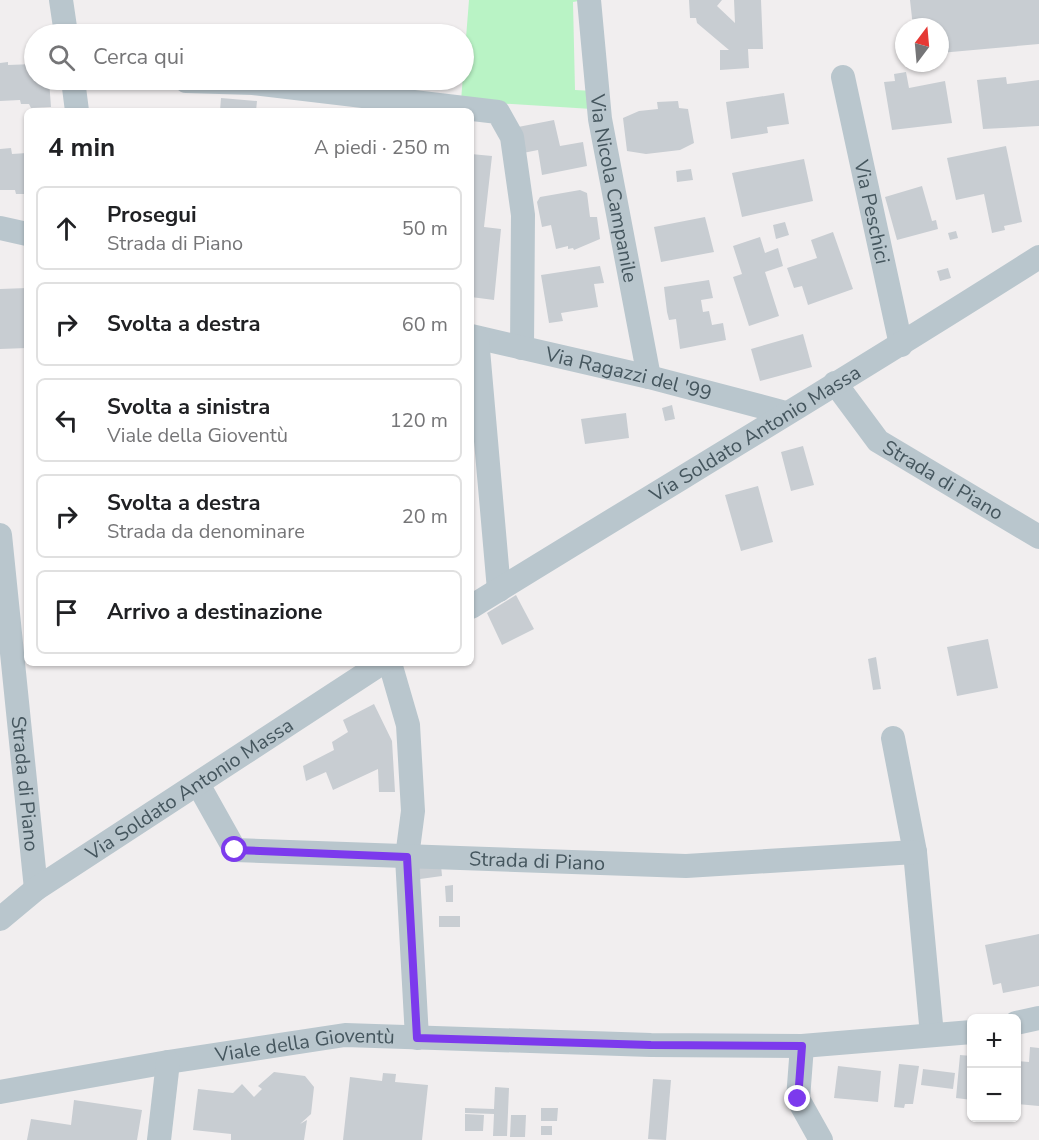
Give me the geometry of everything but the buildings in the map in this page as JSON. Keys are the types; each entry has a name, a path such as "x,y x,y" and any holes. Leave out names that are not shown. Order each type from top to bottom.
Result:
{"street":[{"path":"61,0 65,24"},
{"name":"Via Nicola Campanile","path":"590,0 600,119 649,377"},
{"name":"Via Peschici","path":"843,77 901,345"},
{"path":"74,90 77,108"},
{"path":"318,90 465,108"},
{"path":"474,109 498,112 512,137 523,215 522,348"},
{"path":"0,228 24,233"},
{"name":"Via Soldato Antonio Massa","path":"474,606 835,383 901,345 1039,257"},
{"path":"474,337 499,590"},
{"name":"Via Ragazzi del '99","path":"474,337 649,377 786,413"},
{"name":"Strada di Piano","path":"835,383 878,441 1039,537"},
{"name":"Strada di Piano","path":"0,536 36,889"},
{"name":"Via Soldato Antonio Massa","path":"0,919 36,889 377,666"},
{"path":"391,666 408,725 413,812 407,857 417,1038"},
{"path":"893,738 915,852 932,1035"},
{"name":"Strada di Piano","path":"198,784 235,850 686,867 915,852"},
{"path":"1021,1022 1039,1018"},
{"name":"Viale della Gioventù","path":"0,1092 168,1062 345,1035 651,1045 802,1046 967,1032"},
{"path":"802,1046 798,1099 821,1140"},
{"path":"159,1140 168,1062"}],"green space":[{"path":"469,0 584,0 573,2 575,90 593,91 592,109 461,101 462,90 474,90 474,24 467,24"}],"route":[{"path":"235,850 407,857 417,1038 651,1045 802,1046 798,1099"}]}
